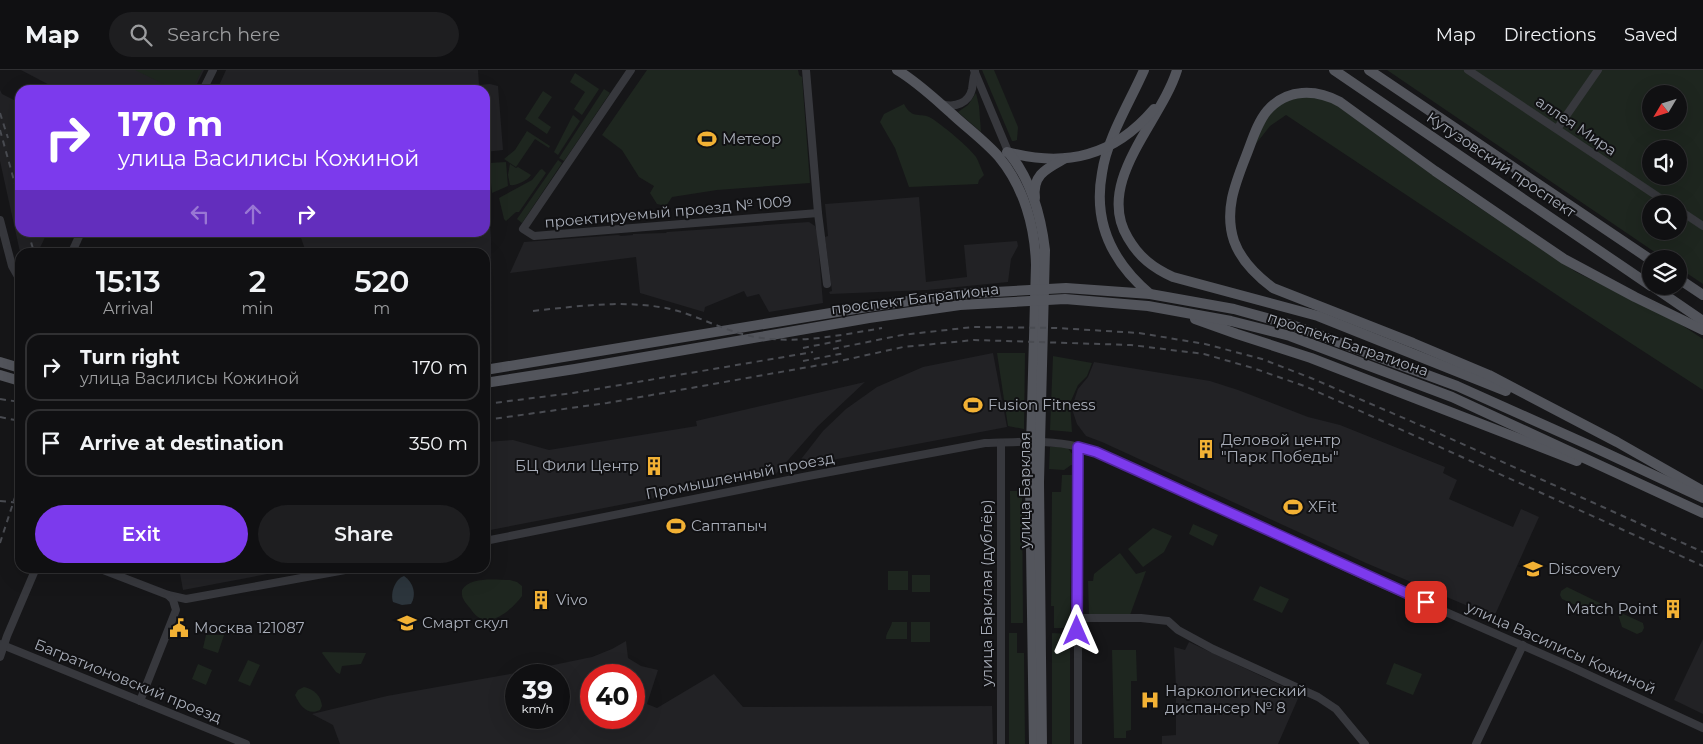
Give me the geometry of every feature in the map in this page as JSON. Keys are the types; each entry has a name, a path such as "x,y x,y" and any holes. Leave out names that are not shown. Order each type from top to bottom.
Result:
{"main road":[{"path":"897,70 988,145 1016,184"},
{"path":"1144,70 1112,140 1102,171 1099,194 1101,222 1112,248 1126,271 1157,300 1177,312 1310,358 1651,488"},
{"path":"1176,70 1165,96 1129,161 1120,190 1120,219 1125,234 1134,249 1145,261 1157,270 1173,277 1318,316 1554,410"},
{"name":"Кутузовский проспект","path":"1334,70 1642,279"},
{"name":"Кутузовский проспект","path":"1369,70 1642,254"},
{"path":"1703,330 1627,293 1564,259 1435,171 1340,102 1328,96 1308,92 1287,96 1276,102 1266,112 1257,128 1232,192 1230,212 1234,242 1261,280 1273,288 1489,375 1617,442 1703,491"},
{"path":"988,145 1027,157 1066,158 1092,154 1107,148 1128,135 1142,123 1165,96"},
{"name":"улица Барклая","path":"1010,153 1024,175 1037,211 1043,238 1035,488 1034,744"},
{"path":"1037,211 1034,189 1039,176 1066,158"},
{"name":"улица Барклая","path":"1016,184 1031,224 1041,270"},
{"path":"1687,284 1703,295"},
{"name":"проспект Багратиона","path":"490,369 867,306 958,294 1066,288 1150,294 1234,309 1292,325 1457,386 1703,498"},
{"name":"Кутузовский проспект","path":"1665,295 1703,321"},
{"name":"проспект Багратиона","path":"490,382 869,318 960,305 1065,299 1148,306 1231,321 1290,336 1452,397 1703,512"},
{"path":"0,361 15,366"},
{"path":"0,376 15,380"},
{"name":"улица Барклая","path":"1035,488 1042,744"}],"street":[{"path":"206,85 213,70"},
{"name":"проектируемый проезд № 1009","path":"631,70 523,229 534,236 818,213"},
{"path":"806,70 818,213 828,284"},
{"name":"аллея Мира","path":"1468,70 1655,195"},
{"path":"1556,129 1598,70"},
{"path":"938,102 951,106 966,100 972,90 974,71"},
{"name":"улица Барклая","path":"974,71 1010,153 1016,184"},
{"path":"1687,215 1703,226"},
{"path":"0,220 15,271"},
{"name":"Промышленный проезд","path":"490,540 985,443 1061,444 1078,447"},
{"name":"улица Барклая (дублёр)","path":"1001,443 1001,744"},
{"path":"1078,447 1078,744"},
{"name":"улица Василисы Кожиной","path":"1078,447 1096,452 1367,577 1523,645 1703,728"},
{"path":"0,657 2,645 34,573"},
{"path":"111,573 168,595 186,599 329,573"},
{"path":"168,595 173,600 176,610"},
{"path":"140,701 176,610 186,599"},
{"path":"1077,618 1141,618 1168,621 1178,630 1213,649 1318,697 1336,709 1365,744"},
{"name":"Багратионовский проезд","path":"2,645 246,744"},
{"path":"1476,744 1523,645"}],"shaded area":[{"path":"21,70 204,70 196,85 50,85"},
{"path":"135,70 202,70 194,85 166,85"},
{"path":"226,70 478,70 479,85 219,85"},
{"name":"Метеор","path":"647,70 798,70 799,75 802,77 810,183 717,190 672,197 666,206 657,204 650,193 654,186 639,177 622,150 602,135"},
{"path":"982,70 994,70 1018,127 1017,140 1012,141"},
{"path":"1387,70 1703,70 1703,284 1687,273 1687,250 1652,250"},
{"path":"575,73 599,89 582,115 574,109 585,92 570,82"},
{"path":"490,84 498,86 503,150 490,151 490,85 479,85"},
{"path":"604,89 610,93 564,161 559,158"},
{"path":"0,90 2,94 15,100 15,229 0,161"},
{"path":"543,91 552,97 538,118 551,127 547,134 525,119"},
{"path":"976,93 981,132 958,112 968,105"},
{"path":"1307,95 1332,102 1453,190 1576,272 1677,322 1703,339 1703,390 1286,115 1270,126 1255,145 1267,119 1275,108 1289,99"},
{"path":"904,104 913,114 927,116 936,121 972,153 977,159 984,175 978,184 909,187 895,148 880,122 884,114"},
{"path":"573,115 580,121 558,155 554,152"},
{"path":"527,131 550,146 549,148 535,139 516,167 504,159 515,150"},
{"path":"558,160 562,163 522,223 517,219"},
{"path":"506,162 508,186 492,193 490,173 490,163"},
{"path":"510,164 531,175 521,183 510,185 508,175"},
{"path":"542,169 546,173 519,212 516,212 506,221 499,198 532,180"},
{"path":"919,197 926,282 967,277 964,245 1017,241 1018,246 1011,259 1008,282 927,290 830,294 829,292 832,291 825,237 828,236 825,204"},
{"path":"809,222 815,226 817,232 823,303 769,312 759,294 747,297 744,291 705,307 704,312 640,293 636,257 510,273 524,242"},
{"path":"490,224 492,362 490,362 490,248 305,248 301,238 298,237 490,237"},
{"path":"17,237 45,237 40,248 19,248"},
{"path":"993,353 1007,427 795,467 823,431 846,409 877,387 923,367"},
{"path":"997,353 1025,353 1024,429 1008,426"},
{"path":"1053,356 1092,363 1087,376 1078,385 1070,403 1072,432 1050,430"},
{"path":"1094,362 1210,381 1308,417 1340,425 1445,467 1443,473 1457,480 1449,499 1513,527 1521,509 1539,517 1494,617 1366,563 1086,436 1077,424 1073,412 1073,404 1078,389 1088,377"},
{"path":"865,382 818,426 775,475 490,530 490,442 513,440 549,450 697,426 696,421"},
{"path":"1050,447 1067,447 1076,459 1076,466 1071,465 1064,470 1049,469"},
{"path":"1062,475 1072,475 1070,628 1054,628 1054,606 1051,606 1052,492 1061,492"},
{"path":"1010,491 1022,491 1023,623 1011,623"},
{"path":"1193,524 1218,535 1213,546 1189,534"},
{"path":"1153,528 1172,536 1164,552 1143,567 1128,549"},
{"path":"1120,553 1136,574 1146,571 1130,615 1089,615 1088,581 1093,581 1094,574"},
{"path":"888,571 908,571 908,590 888,590"},
{"path":"180,573 273,573 183,590"},
{"path":"912,575 930,575 930,592 912,592"},
{"path":"404,576 412,585 414,596 411,604 402,605 393,602 392,595 396,583"},
{"path":"484,580 510,580 522,586 522,596 509,610 496,618 484,619 478,617 463,598 462,590 471,583"},
{"path":"1260,586 1289,599 1282,613 1253,600"},
{"path":"1567,587 1600,603 1595,614 1562,599 1561,591"},
{"path":"1617,611 1643,623 1644,628 1642,632 1637,634 1622,627"},
{"path":"892,622 907,622 907,639 886,639"},
{"path":"911,622 930,622 930,642 911,642"},
{"path":"1009,633 1017,633 1017,653 1024,653 1025,744 1009,744"},
{"path":"1052,633 1070,634 1070,744 1052,744"},
{"path":"206,635 224,635 218,653 203,648"},
{"path":"1703,639 1703,714 1674,700"},
{"path":"626,641 628,658 638,664 580,664 580,729 645,729 645,667 658,670 647,704 657,708 714,674 743,707 992,706 993,744 340,744 333,725 312,714 387,696 505,675 505,729 570,729 570,664 558,664 592,657"},
{"path":"1189,642 1300,694 1278,744 1162,744 1162,736 1176,735 1174,647 1185,650"},
{"path":"1112,650 1136,650 1137,681 1131,681 1131,730 1126,731 1126,738 1114,738"},
{"path":"323,652 366,653 361,664 342,666 340,674 336,672"},
{"path":"248,660 260,665 250,686 238,681"},
{"path":"1394,663 1422,674 1413,695 1386,684"},
{"path":"198,664 212,670 206,685 192,679"},
{"path":"304,687 311,689 319,696 322,706 320,710 316,712 308,711 299,703 295,695 298,690"}],"railway":[{"path":"0,113 8,138"},
{"path":"0,130 15,184"},
{"path":"30,237 33,248"},
{"path":"533,311 567,307 633,304 675,310 721,327 756,337 792,340 882,328"},
{"path":"833,349 902,335 973,327 1057,328 1139,333 1205,344 1262,359 1311,378 1703,552"},
{"path":"803,348 843,340"},
{"path":"490,419 607,403 831,363 903,347 974,340 1131,345 1204,354 1253,368 1307,387 1703,566"},
{"path":"490,403 573,393 813,352"},
{"path":"803,361 845,353"},
{"path":"0,399 15,401"},
{"path":"0,417 15,420"},
{"path":"0,543 15,497"},
{"path":"0,501 15,502"}],"place":[{"name":"Метеор","path":"707,139"},
{"name":"Fusion Fitness","path":"973,405"},
{"name":"Деловой центр \"Парк Победы\"","path":"1206,449"},
{"name":"БЦ Фили Центр","path":"654,466"},
{"name":"XFit","path":"1293,507"},
{"name":"Саптапыч","path":"676,526"},
{"name":"Discovery","path":"1533,569"},
{"name":"Vivo","path":"541,600"},
{"name":"Match Point","path":"1673,609"},
{"name":"Смарт скул","path":"407,623"},
{"name":"Москва 121087","path":"179,628"},
{"name":"Наркологический диспансер № 8","path":"1150,700"}],"route":[{"path":"1077,631 1078,447 1096,452 1426,602"}]}
